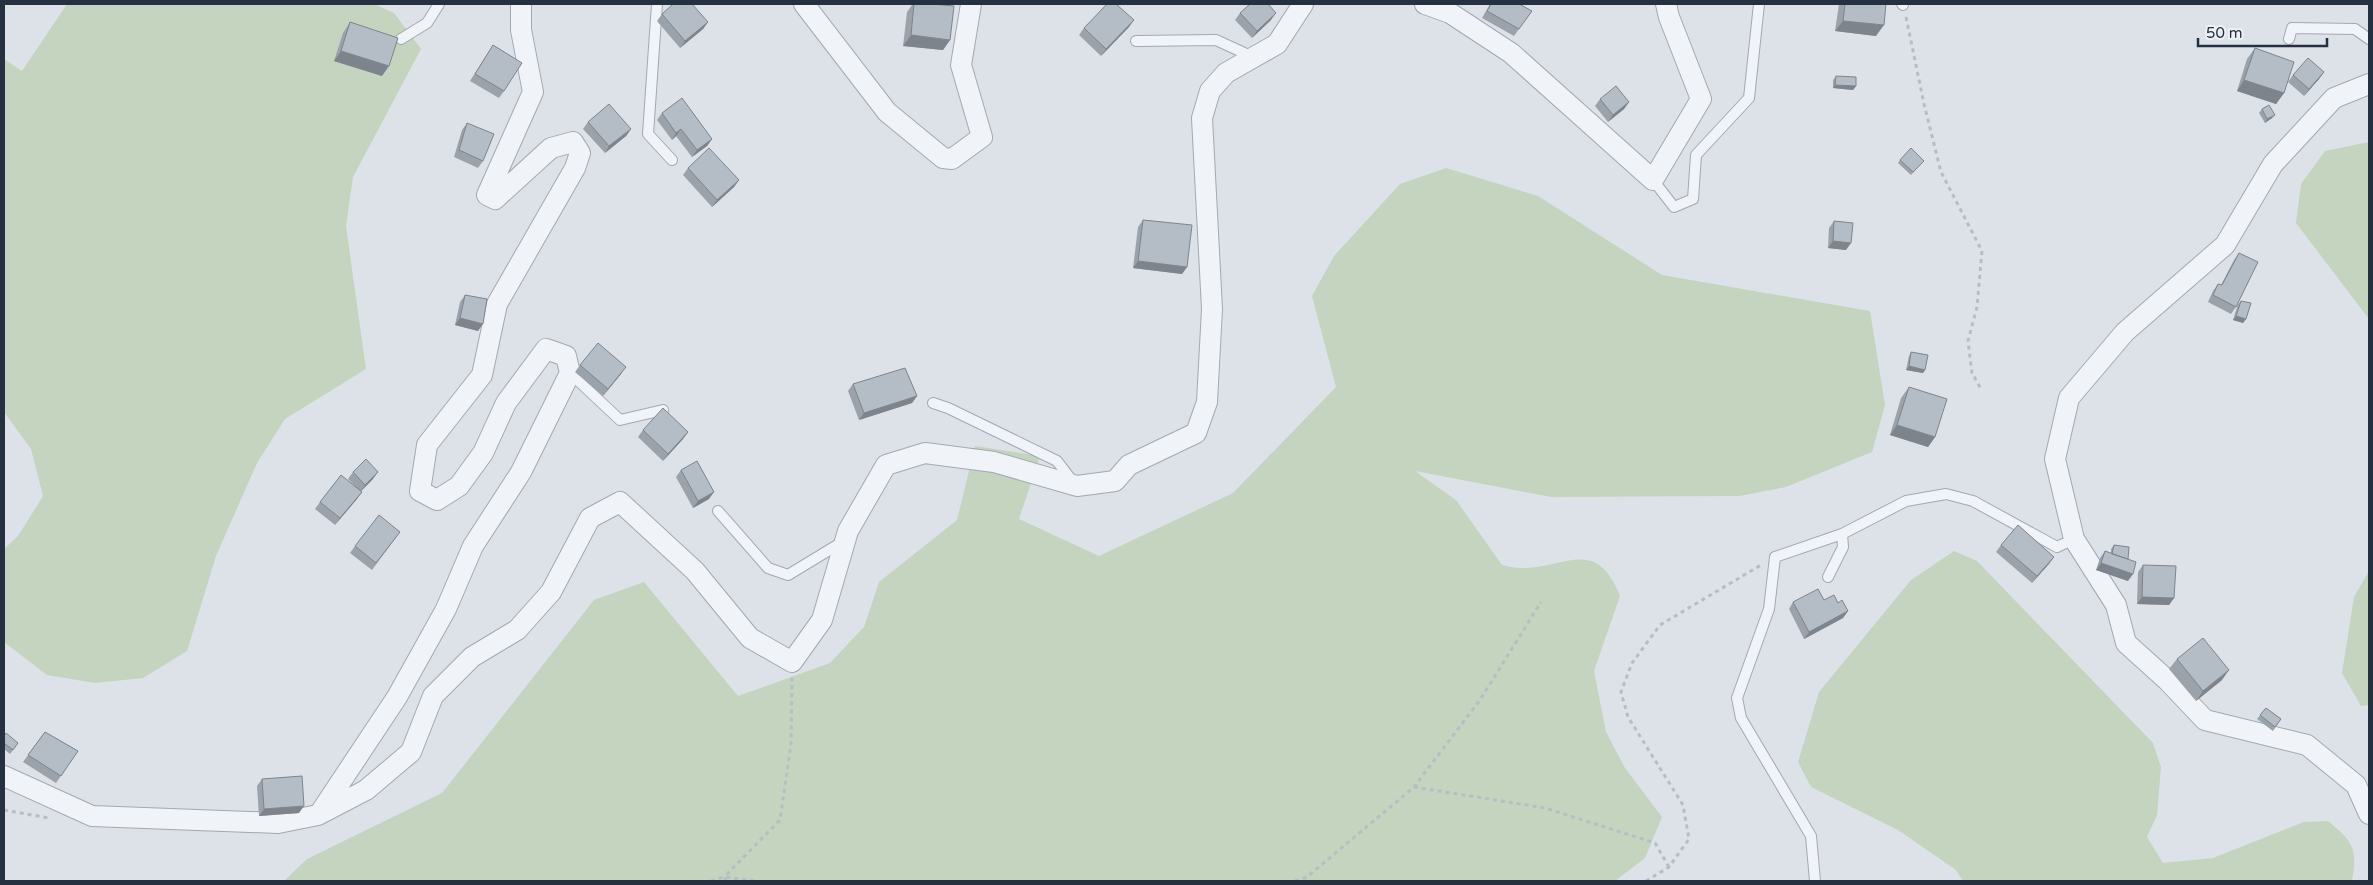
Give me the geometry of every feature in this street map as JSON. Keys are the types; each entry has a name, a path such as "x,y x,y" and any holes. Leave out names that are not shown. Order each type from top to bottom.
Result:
{"street":[{"path":"318,815 397,698 446,609 472,546 521,472 570,373 566,356 546,348 506,404 483,453 459,486 437,500 420,491 427,445 482,375 497,304 575,168 580,153 574,142 551,148 496,199 487,195 533,92 521,30 521,4"},
{"path":"804,4 887,112 943,158 952,158 982,137 961,65 972,5"},
{"path":"4,776 92,816 278,823 318,815 366,790 412,752 434,696 472,657 517,630 551,592 590,518 620,502 695,571 750,638 792,662 822,620 848,531 886,466 925,453 994,462 1077,486 1115,481 1129,465 1196,433 1207,402 1212,309 1202,118 1210,91 1226,73 1277,44 1303,4"},
{"path":"1425,4 1450,13 1511,53 1653,180 1701,99 1669,17 1666,4"},
{"path":"2369,84 2334,98 2273,164 2225,245 2125,332 2068,398 2055,459 2074,539 2116,605 2126,643 2167,680 2205,720 2307,745 2356,785 2369,814"}],"lane":[{"path":"401,39 427,23 439,4"},
{"path":"657,4 648,134 672,160"},
{"path":"1653,180 1674,208 1693,199 1696,155 1749,98 1759,4"},
{"path":"2289,39 2292,28 2355,30 2369,39"},
{"path":"1136,41 1216,40 1254,58"},
{"path":"570,373 620,420 663,410"},
{"path":"933,403 948,408 1057,461 1077,486"},
{"path":"1815,881 1811,836 1741,718 1737,698 1769,609 1775,557 1842,534 1906,501 1946,494 1974,501 2057,547 2074,539"},
{"path":"718,511 768,568 788,575 845,541"},
{"path":"1828,577 1843,547 1842,534"}],"path":[{"path":"1903,4 1924,104 1941,172 1982,251 1977,307 1968,341 1972,373 1981,389"},
{"path":"1646,881 1669,867 1689,839 1683,805 1628,717 1621,692 1632,663 1660,625 1775,557"},
{"path":"1295,881 1307,876 1414,787 1480,700 1541,602"},
{"path":"725,879 780,820 791,744 792,662"},
{"path":"1414,787 1554,811 1655,843 1669,867"},
{"path":"711,881 725,879 755,881"}],"green space":[{"path":"67,4 374,4 394,13 421,49 353,177 346,226 366,369 285,419 257,463 216,556 187,651 143,678 95,683 47,675 4,642 4,549 18,536 43,496 31,449 4,412 4,59 22,71"},
{"path":"2369,142 2369,319 2296,223 2301,184 2325,151"},
{"path":"1446,168 1538,196 1662,275 1870,311 1885,405 1872,452 1786,487 1739,496 1551,497 1415,471 1456,500 1502,565 1522,568 1538,567 1566,561 1590,561 1601,566 1611,578 1620,596 1594,671 1606,732 1625,768 1662,817 1645,858 1615,881 284,881 307,859 442,793 594,600 644,582 738,696 830,663 864,627 879,582 957,520 975,446 1040,456 1019,519 1099,556 1233,493 1336,387 1312,296 1334,256 1400,184"},
{"path":"1954,551 1977,561 2153,743 2161,767 2157,815 2147,837 2163,863 2213,858 2304,822 2328,821 2352,846 2354,870 2352,881 1963,881 1956,870 1898,830 1811,787 1798,762 1819,692 1911,580"},
{"path":"2369,571 2369,705 2361,706 2342,673 2354,597"}],"building":[{"path":"673,4 692,4 708,22 685,41 662,14"},
{"path":"914,4 954,6 950,40 911,35"},
{"path":"1107,4 1116,4 1134,20 1106,49 1084,28"},
{"path":"1250,4 1268,4 1276,13 1257,31 1240,13"},
{"path":"1491,4 1519,4 1532,11 1519,29 1487,11"},
{"path":"1845,4 1886,4 1884,25 1843,21"},
{"path":"350,22 398,38 389,66 341,51"},
{"path":"493,45 522,63 504,91 475,74"},
{"path":"2255,48 2294,62 2284,93 2244,80"},
{"path":"2308,58 2324,72 2309,89 2293,75"},
{"path":"1836,76 1856,77 1856,86 1835,85"},
{"path":"1616,86 1629,102 1613,115 1600,99"},
{"path":"682,98 712,139 697,150 681,129 676,133 662,113"},
{"path":"609,104 631,129 609,146 588,122"},
{"path":"2269,105 2275,115 2267,119 2262,109"},
{"path":"467,123 494,134 483,161 459,150"},
{"path":"709,148 739,180 717,200 688,168"},
{"path":"1911,148 1924,161 1913,172 1900,160"},
{"path":"1143,220 1192,225 1187,267 1138,261"},
{"path":"1834,221 1853,223 1851,243 1833,241"},
{"path":"2239,253 2258,262 2236,307 2213,295 2218,284 2222,285"},
{"path":"465,295 487,299 483,324 460,318"},
{"path":"2241,301 2251,303 2246,319 2236,316"},
{"path":"598,343 626,367 608,389 580,365"},
{"path":"1911,352 1928,355 1925,370 1909,366"},
{"path":"905,368 917,396 864,413 853,384"},
{"path":"1909,387 1947,399 1935,437 1897,425"},
{"path":"663,408 688,432 668,454 643,430"},
{"path":"366,459 378,472 365,485 353,472"},
{"path":"697,461 714,492 698,501 681,470"},
{"path":"341,475 362,492 340,518 320,502"},
{"path":"379,515 400,532 376,563 355,546"},
{"path":"2018,525 2054,557 2037,576 2001,545"},
{"path":"2114,545 2129,547 2128,559 2112,554"},
{"path":"2105,551 2136,562 2133,574 2101,563"},
{"path":"2143,565 2176,566 2174,598 2142,597"},
{"path":"1818,589 1824,600 1834,595 1838,603 1842,600 1848,611 1809,632 1793,602"},
{"path":"2203,638 2229,670 2203,691 2177,659"},
{"path":"2266,708 2281,719 2275,727 2260,715"},
{"path":"45,732 78,751 61,776 28,755"},
{"path":"6,733 18,743 13,750 4,743"},
{"path":"302,776 304,806 264,809 262,779"}]}
